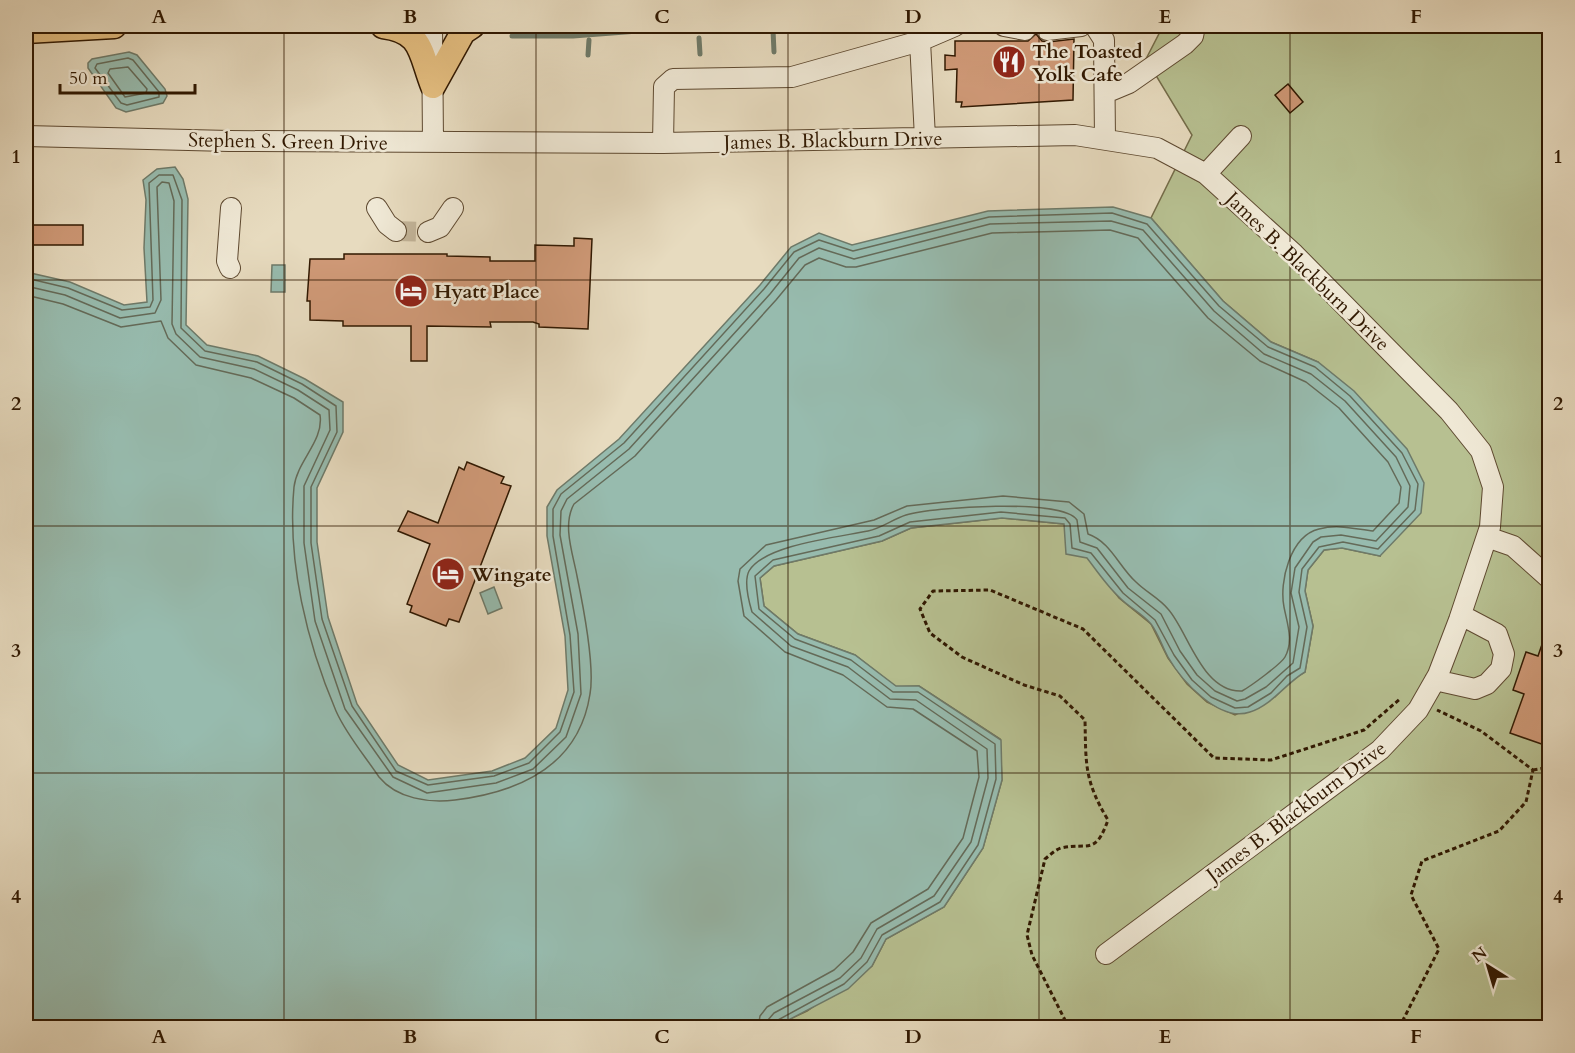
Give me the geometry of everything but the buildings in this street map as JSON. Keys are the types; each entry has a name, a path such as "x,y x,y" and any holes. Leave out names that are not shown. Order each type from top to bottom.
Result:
{"main road":[{"path":"26,32 114,26"},
{"path":"383,26 401,28 414,36 433,86"},
{"path":"433,86 463,32 472,26"}],"street":[{"path":"432,26 433,142"},
{"path":"663,143 664,87 673,79 792,77 920,40 955,26"},
{"path":"1004,26 1025,30"},
{"path":"1047,30 1081,26"},
{"path":"1095,26 1104,40 1105,139"},
{"path":"1105,93 1129,83 1185,44 1193,36 1195,26"},
{"path":"920,40 925,138"},
{"name":"James B. Blackburn Drive","path":"433,142 663,143 1075,135 1157,148 1206,174 1294,254 1449,411 1481,451 1493,487 1490,527 1461,615 1435,680 1418,710 1380,750 1106,954"},
{"name":"Stephen S. Green Drive","path":"26,136 433,142"},
{"path":"1206,174 1241,136"},
{"path":"230,268 227,261 231,208"},
{"path":"377,208 387,224 396,231"},
{"path":"428,232 440,226 453,208"},
{"path":"1486,537 1513,546 1550,579"},
{"path":"1435,680 1475,689 1488,684 1501,669 1504,654 1497,634 1461,615"}],"path":[{"path":"1069,1028 1032,955 1027,935 1045,859 1059,848 1087,848 1102,837 1108,819 1096,801 1086,772 1085,720 1060,696 1024,685 962,657 930,633 920,609 933,591 990,590 1083,629 1214,758 1270,760 1364,730 1404,696 1422,702 1481,731 1533,770 1550,767"},
{"path":"1399,1028 1439,949 1411,895 1422,861 1499,831 1526,802 1533,770"}],"green space":[{"path":"1163,26 1549,26 1549,1027 773,1027 807,1011 872,966 886,939 944,907 983,848 1002,780 1000,739 919,686 896,687 855,655 798,634 764,606 760,578 774,566 882,541 911,528 1002,518 1064,524 1119,598 1151,624 1168,658 1187,684 1207,702 1235,715 1275,697 1291,680 1305,672 1313,626 1305,591 1308,570 1324,550 1342,548 1380,556 1318,362 1271,342 1223,301 1151,218 1192,135 1146,59"}],"water":[{"path":"129,52 137,55 165,89 167,96 163,103 126,112 116,108 88,68 88,63 92,59"},
{"path":"175,167 183,179 188,199 186,325 207,345 258,356 305,379 343,402 343,432 317,488 317,542 328,617 357,704 398,765 428,780 492,771 525,758 556,728 568,690 565,636 547,536 547,507 557,490 619,439 760,285 791,247 819,233 852,245 988,211 1113,207 1151,218 1223,301 1271,342 1318,362 1354,391 1407,449 1424,483 1421,513 1380,556 1342,548 1324,550 1308,570 1305,591 1313,626 1305,672 1258,709 1238,714 1214,705 1191,687 1168,657 1151,624 1115,593 1087,558 1066,554 1064,524 1002,518 911,528 882,541 774,566 760,578 764,606 798,634 855,655 896,686 919,686 1001,740 1002,780 983,848 944,907 886,939 872,966 848,989 773,1028 26,1027 26,272 70,282 124,305 147,302 144,248 146,200 143,180 157,169"},
{"path":"272,265 285,265 285,292 271,292"},
{"path":"494,587 502,608 488,614 480,593"}],"waterway":[{"path":"512,36 573,36 703,26"},
{"path":"773,30 774,52"},
{"path":"699,38 700,54"},
{"path":"588,55 589,40"}],"tunnel":[{"path":"396,231 428,232"}],"place":[{"name":"The Toasted Yolk Cafe","path":"1009,62"},
{"name":"Hyatt Place","path":"411,291"},
{"name":"Wingate","path":"448,574"}]}
